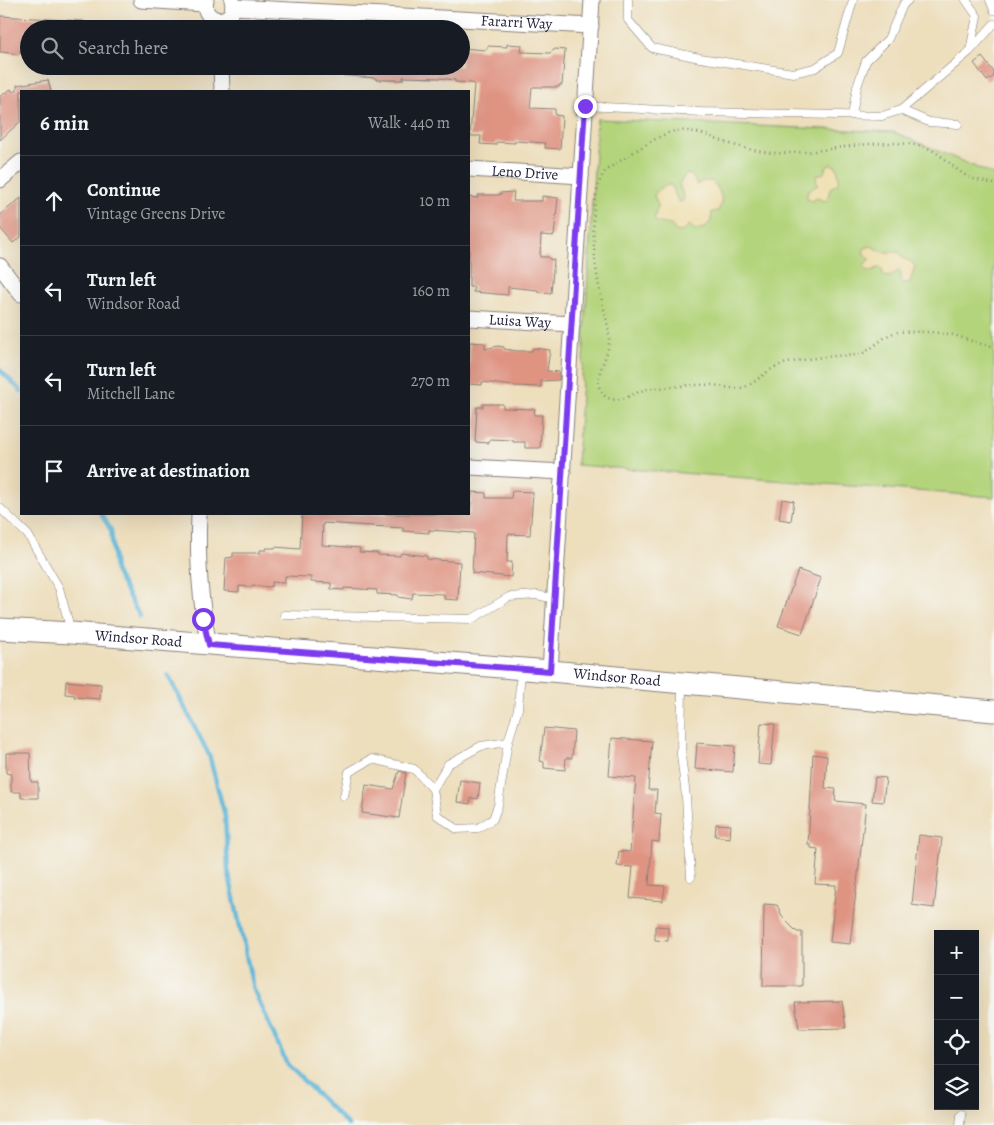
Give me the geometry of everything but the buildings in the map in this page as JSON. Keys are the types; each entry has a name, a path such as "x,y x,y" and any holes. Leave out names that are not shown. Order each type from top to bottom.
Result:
{"main road":[{"name":"Windsor Road","path":"0,629 550,671 994,711"}],"street":[{"path":"141,0 205,2 207,13 214,20"},
{"path":"550,671 592,0"},
{"path":"224,20 232,11 233,3"},
{"name":"Fararri Way","path":"233,3 590,26"},
{"path":"221,75 222,90"},
{"path":"0,180 20,163"},
{"name":"Leno Drive","path":"470,169 581,176"},
{"path":"0,266 20,293"},
{"name":"Luisa Way","path":"470,318 572,324"},
{"path":"470,467 563,472"},
{"path":"199,515 198,553 203,619 209,645"}],"lane":[{"path":"628,0 628,20 652,48 793,73 815,68 838,53 853,0"},
{"path":"852,115 857,87 866,61 888,39 903,5 908,0"},
{"path":"966,0 977,16 970,51"},
{"path":"990,0 994,10"},
{"path":"585,106 701,112 882,116 901,110 970,51 994,24"},
{"path":"901,110 929,122 958,124"},
{"path":"0,508 28,535 59,588 71,633"},
{"path":"284,615 472,619 509,597 537,595 555,599"},
{"path":"344,796 349,772 372,759 414,769 433,788 437,816 457,829 478,828 493,818 498,805 508,742 518,709 521,669"},
{"path":"682,683 681,755 686,797 691,877"},
{"path":"433,788 448,764 481,746 508,742"},
{"path":"960,1125 961,1114"}],"path":[{"path":"994,184 963,174 938,153 922,146 892,143 803,153 772,153 737,146 688,130 672,131 614,165 602,175 596,196 593,243 600,294 609,338 599,382 600,389 604,395 611,399 619,399 646,389 697,385 714,385 734,389 742,388 771,368 782,364 860,354 889,335 899,332 952,334 976,344 994,346"}],"green space":[{"path":"597,119 894,132 994,175 994,497 577,465"}],"sand":[{"path":"831,164 837,167 839,177 838,184 830,188 828,199 825,201 817,198 812,201 807,199 807,191 818,185 817,175 824,173 826,167"},
{"path":"689,174 697,185 703,181 712,181 719,192 721,203 718,211 712,212 711,221 705,228 695,230 689,225 684,231 677,232 671,225 655,221 658,205 654,196 661,188 671,185 679,202 682,202 684,198 679,184 685,175"},
{"path":"871,246 883,252 899,252 904,259 910,261 915,266 909,283 901,283 899,271 888,277 883,275 880,267 872,271 866,270 865,263 871,259 866,257 863,251"}],"waterway":[{"path":"0,370 20,390"},
{"path":"102,515 111,530 115,571 140,617"},
{"path":"168,675 209,755 225,816 228,870 253,988 287,1064 348,1125"}],"route":[{"path":"203,619 209,645 550,671 585,106"}]}
